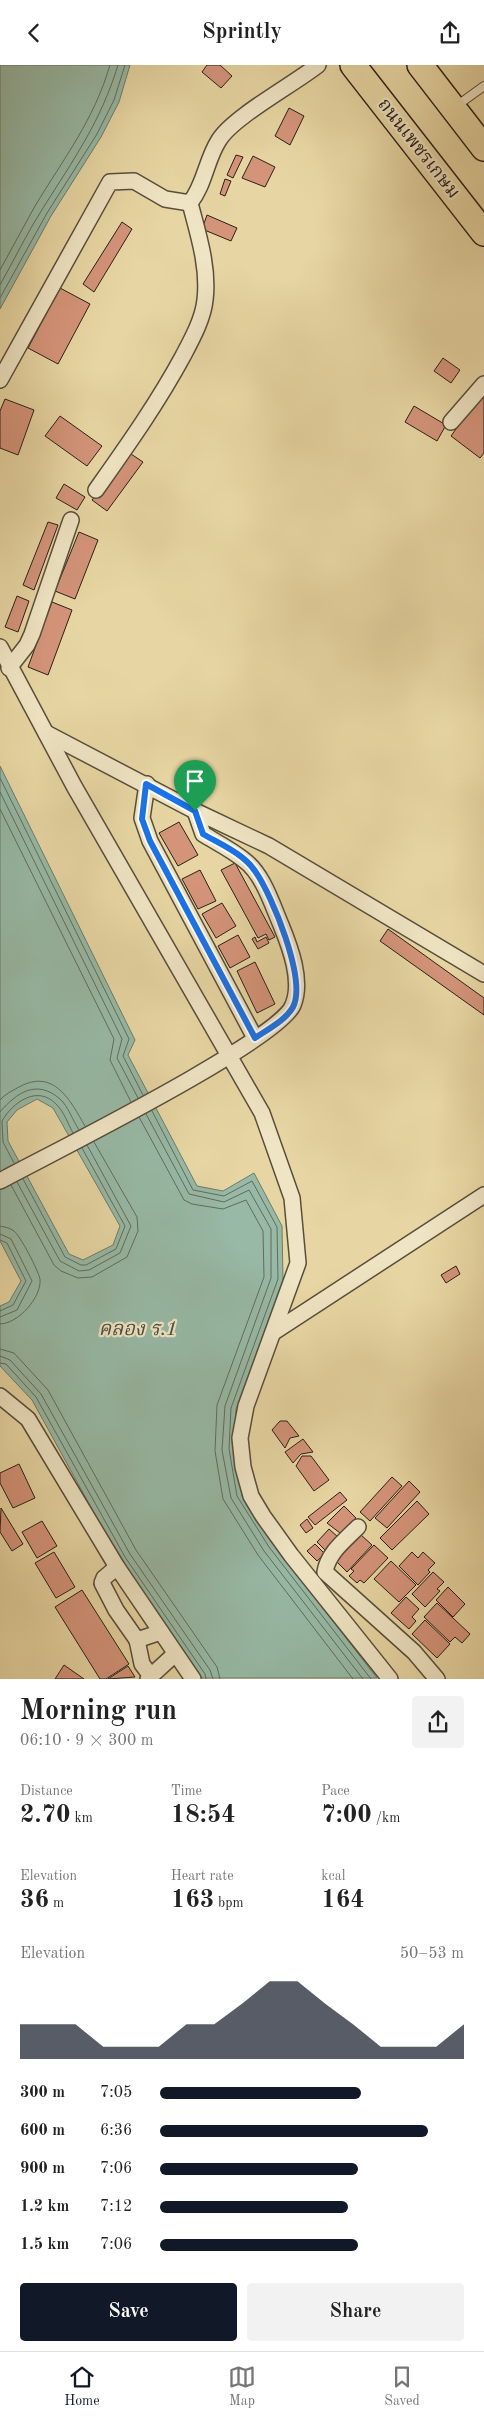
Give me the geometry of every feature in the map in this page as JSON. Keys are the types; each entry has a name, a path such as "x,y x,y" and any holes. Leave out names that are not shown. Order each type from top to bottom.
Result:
{"highway":[{"name":"ถนนเพชรเกษม","path":"353,65 484,233"},
{"path":"420,65 484,149"}],"street":[{"path":"190,203 199,191 219,139 241,119 318,65"},
{"path":"0,381 110,182 134,181 165,199 190,203"},
{"path":"96,490 158,402 191,340 202,314 205,300 202,246 190,203"},
{"path":"451,422 484,384"},
{"path":"9,668 27,645 32,635 71,520"},
{"path":"0,647 9,668 19,681 74,786 262,1113 292,1197 298,1263 246,1406 240,1438 243,1467 251,1497 291,1555 390,1679"},
{"path":"46,733 195,811 269,846 484,974"},
{"path":"146,784 142,819 150,841 255,1038"},
{"path":"0,1181 229,1057 284,1018 293,1007 297,992 290,947 255,871 245,860 203,834 195,811"},
{"path":"274,1332 484,1195"},
{"path":"0,1396 28,1419 118,1567 193,1679"},
{"path":"358,1527 331,1554 326,1562 325,1572 414,1652 437,1679"},
{"path":"118,1567 104,1578 102,1583 116,1610 137,1640 142,1664 149,1677 175,1654"},
{"path":"137,1640 161,1632"}],"lane":[{"path":"453,108 484,86"}],"water":[{"path":"0,65 130,65 119,102 101,137 51,216 0,309"},
{"name":"คลอง ร.1","path":"0,766 135,1040 128,1055 197,1186 223,1191 254,1173 282,1226 283,1280 236,1409 234,1449 242,1496 273,1544 377,1678 202,1678 120,1560 32,1400 0,1366 0,1306 9,1302 21,1281 0,1241","holes":["37,1099 53,1108 120,1226 113,1245 83,1260 69,1254 8,1141 7,1122 17,1110"]}],"building":[{"path":"207,65 220,65 232,76 221,88 202,72"},
{"path":"289,108 304,116 290,145 275,136"},
{"path":"236,155 243,157 233,178 227,175"},
{"path":"253,156 275,167 265,187 242,178"},
{"path":"225,179 231,181 225,196 220,194"},
{"path":"207,215 237,228 231,241 202,229"},
{"path":"122,222 132,229 94,292 83,284"},
{"path":"60,288 90,304 58,364 28,348"},
{"path":"443,358 460,370 451,383 434,371"},
{"path":"484,390 484,453 480,458 451,436"},
{"path":"5,399 34,410 18,455 0,448 0,411"},
{"path":"414,406 446,425 437,441 405,422"},
{"path":"60,416 102,446 87,466 45,436"},
{"path":"128,452 143,462 107,511 92,500"},
{"path":"64,484 85,497 77,510 56,498"},
{"path":"48,522 58,525 34,590 23,585"},
{"path":"79,532 98,540 75,599 55,591"},
{"path":"17,596 29,601 18,632 5,627"},
{"path":"52,602 72,610 48,675 28,667"},
{"path":"179,822 198,855 178,866 159,833"},
{"path":"235,863 275,937 269,940 266,934 258,938 221,870"},
{"path":"200,870 216,901 198,909 182,879"},
{"path":"222,903 236,926 216,938 202,914"},
{"path":"388,929 484,998 484,1015 380,941"},
{"path":"238,935 250,957 230,968 218,946"},
{"path":"255,937 257,942 266,937 269,943 258,949 252,939"},
{"path":"255,962 275,1004 257,1013 237,971"},
{"path":"456,1266 460,1274 446,1283 441,1275"},
{"path":"280,1421 287,1421 299,1436 290,1438 285,1448 272,1430"},
{"path":"303,1439 313,1452 301,1454 293,1463 285,1452"},
{"path":"302,1456 311,1456 329,1480 314,1491 296,1466"},
{"path":"19,1464 35,1498 13,1508 0,1483 0,1473"},
{"path":"392,1477 402,1486 370,1521 360,1512"},
{"path":"409,1481 420,1492 387,1528 375,1518"},
{"path":"340,1492 347,1500 315,1525 308,1517"},
{"path":"417,1501 429,1514 392,1550 380,1538"},
{"path":"344,1506 356,1518 340,1533 327,1523"},
{"path":"1,1508 23,1544 12,1551 0,1532"},
{"path":"307,1519 313,1528 306,1533 300,1525"},
{"path":"42,1521 57,1546 37,1558 22,1532"},
{"path":"329,1529 338,1537 326,1551 317,1542"},
{"path":"360,1534 372,1545 347,1572 335,1560"},
{"path":"315,1544 325,1554 317,1561 307,1551"},
{"path":"374,1545 388,1558 364,1583 360,1580 357,1583 349,1576 354,1571 351,1569"},
{"path":"54,1552 75,1587 56,1598 35,1563"},
{"path":"412,1552 418,1558 423,1552 435,1563 428,1570 430,1572 418,1585 399,1566"},
{"path":"391,1561 416,1585 399,1602 374,1579"},
{"path":"433,1572 444,1582 437,1589 440,1591 425,1607 412,1594"},
{"path":"448,1587 465,1604 453,1617 436,1600"},
{"path":"82,1590 129,1664 106,1679 100,1679 55,1607"},
{"path":"406,1597 419,1609 412,1617 416,1621 409,1629 391,1613"},
{"path":"437,1603 470,1634 462,1643 455,1637 450,1642 424,1617"},
{"path":"425,1620 450,1644 437,1658 412,1634"},
{"path":"64,1665 84,1679 55,1679"},
{"path":"128,1666 135,1677 108,1679"}],"route":[{"path":"146,784 195,811 199,828 203,834 245,860 255,871 271,902 290,947 297,992 293,1007 284,1018 255,1038 234,995 150,841 142,819 146,784"}]}
